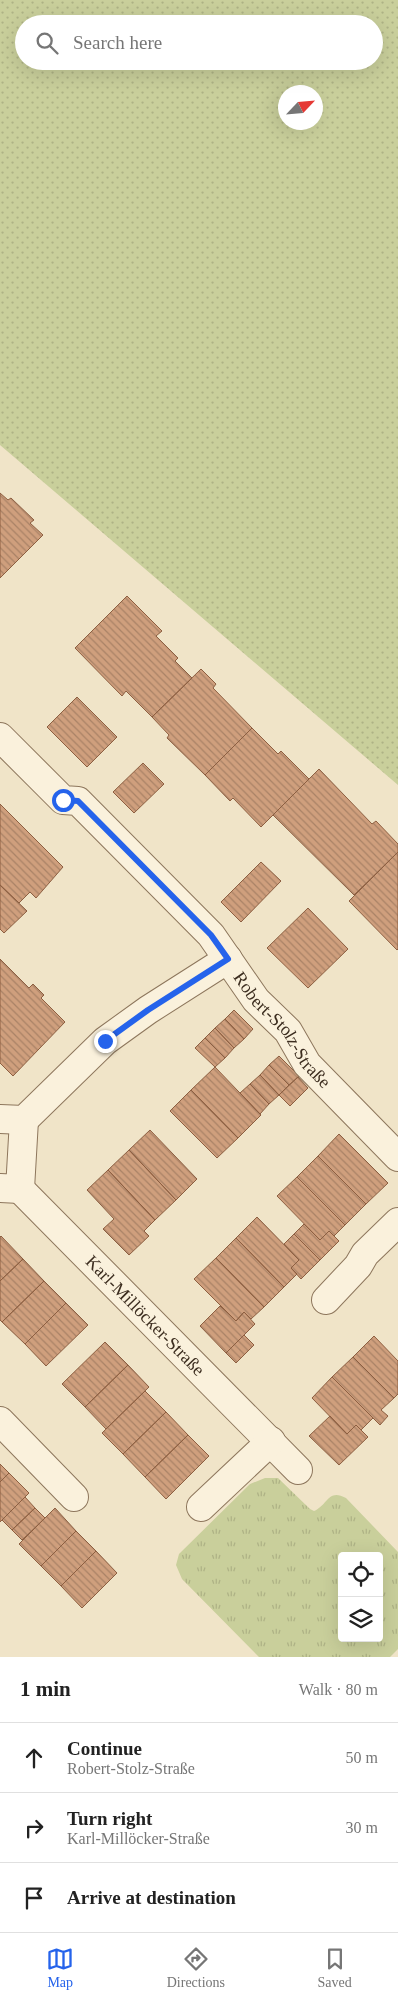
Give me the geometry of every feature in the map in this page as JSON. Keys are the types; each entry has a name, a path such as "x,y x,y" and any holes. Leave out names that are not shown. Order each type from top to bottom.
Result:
{"street":[{"name":"Robert-Stolz-Straße","path":"0,736 63,800 78,801 211,935 256,1000 288,1031 307,1064 398,1157"},
{"name":"Karl-Millöcker-Straße","path":"228,959 148,1010 105,1041 12,1120 10,1188 271,1441 298,1470"},
{"path":"326,1300 358,1266 365,1254 398,1222"},
{"path":"0,1421 74,1497"},
{"path":"201,1507 271,1441"}],"green space":[{"path":"0,0 398,0 398,785 0,445"},
{"path":"265,1478 278,1478 314,1511 328,1498 340,1495 346,1498 398,1552 398,1649 390,1657 259,1657 182,1579 176,1565 179,1554 250,1484"}],"building":[{"path":"0,493 8,500 11,498 34,520 30,523 43,535 0,578"},
{"path":"127,596 162,631 156,636 178,658 175,661 192,678 152,717 126,691 122,696 75,648"},
{"path":"201,669 216,684 213,688 252,728 205,775 167,738 169,735 152,717"},
{"path":"77,697 117,737 87,767 47,727"},
{"path":"252,728 278,754 281,751 309,779 261,827 233,798 230,801 205,775"},
{"path":"143,763 164,784 134,813 113,792"},
{"path":"319,769 372,824 376,821 398,844 398,852 354,895 273,815"},
{"path":"0,804 63,867 36,898 30,892 19,903 0,885"},
{"path":"398,852 398,949 397,950 349,901"},
{"path":"261,862 281,881 241,922 221,902"},
{"path":"0,885 27,911 4,933 0,929"},
{"path":"308,908 348,949 308,988 267,948"},
{"path":"0,959 29,988 33,984 44,995 41,998 65,1022 13,1076 0,1063"},
{"path":"234,1010 253,1029 244,1039 225,1019"},
{"path":"225,1019 244,1039 234,1048 215,1028"},
{"path":"215,1028 234,1048 225,1058 205,1038"},
{"path":"205,1038 225,1058 215,1067 195,1048"},
{"path":"279,1056 299,1076 289,1085 269,1065"},
{"path":"269,1065 289,1085 279,1095 260,1075"},
{"path":"215,1067 261,1115 238,1138 191,1090"},
{"path":"260,1075 279,1095 269,1104 250,1084"},
{"path":"298,1077 308,1088 290,1106 279,1095"},
{"path":"250,1084 269,1104 260,1114 240,1093"},
{"path":"191,1090 238,1138 217,1158 170,1111"},
{"path":"150,1130 197,1179 176,1200 129,1150"},
{"path":"339,1134 388,1183 366,1204 318,1156"},
{"path":"129,1150 176,1200 155,1220 108,1170"},
{"path":"318,1156 366,1204 345,1225 297,1177"},
{"path":"108,1170 155,1220 144,1231 149,1236 129,1255 103,1229 114,1219 87,1190"},
{"path":"297,1177 345,1225 334,1236 329,1231 320,1240 277,1196"},
{"path":"257,1217 299,1260 291,1268 297,1274 284,1287 236,1238"},
{"path":"304,1224 320,1240 329,1231 339,1241 320,1260 294,1234"},
{"path":"294,1234 320,1260 301,1279 291,1268 299,1260 284,1244"},
{"path":"0,1237 23,1259 0,1281"},
{"path":"236,1238 284,1287 264,1307 216,1258"},
{"path":"216,1258 264,1307 251,1319 244,1312 236,1321 194,1279"},
{"path":"23,1259 44,1281 2,1322 0,1320 0,1281"},
{"path":"44,1281 66,1303 25,1344 2,1322"},
{"path":"66,1303 88,1325 46,1366 25,1344"},
{"path":"220,1306 236,1321 244,1312 255,1324 226,1353 200,1326"},
{"path":"244,1335 254,1345 236,1363 226,1353"},
{"path":"374,1336 398,1361 398,1394 394,1398 353,1357"},
{"path":"105,1342 128,1365 85,1407 62,1384"},
{"path":"353,1357 394,1398 381,1410 388,1416 380,1425 332,1377"},
{"path":"128,1365 149,1387 106,1429 85,1407"},
{"path":"332,1377 373,1418 361,1430 356,1425 347,1434 312,1398"},
{"path":"145,1391 166,1412 123,1454 102,1433"},
{"path":"166,1412 188,1435 145,1477 123,1454"},
{"path":"330,1416 347,1434 356,1425 368,1437 339,1465 309,1436"},
{"path":"188,1435 209,1456 166,1499 145,1477"},
{"path":"0,1464 9,1473 0,1482"},
{"path":"9,1473 29,1493 0,1522 0,1482"},
{"path":"25,1497 35,1508 12,1530 2,1520"},
{"path":"35,1508 45,1518 22,1540 12,1530"},
{"path":"55,1508 76,1531 41,1566 19,1544"},
{"path":"76,1531 96,1551 61,1586 41,1566"},
{"path":"96,1551 117,1573 82,1608 61,1586"}],"route":[{"path":"63,800 78,801 211,935 228,959 148,1010 105,1041"}]}
